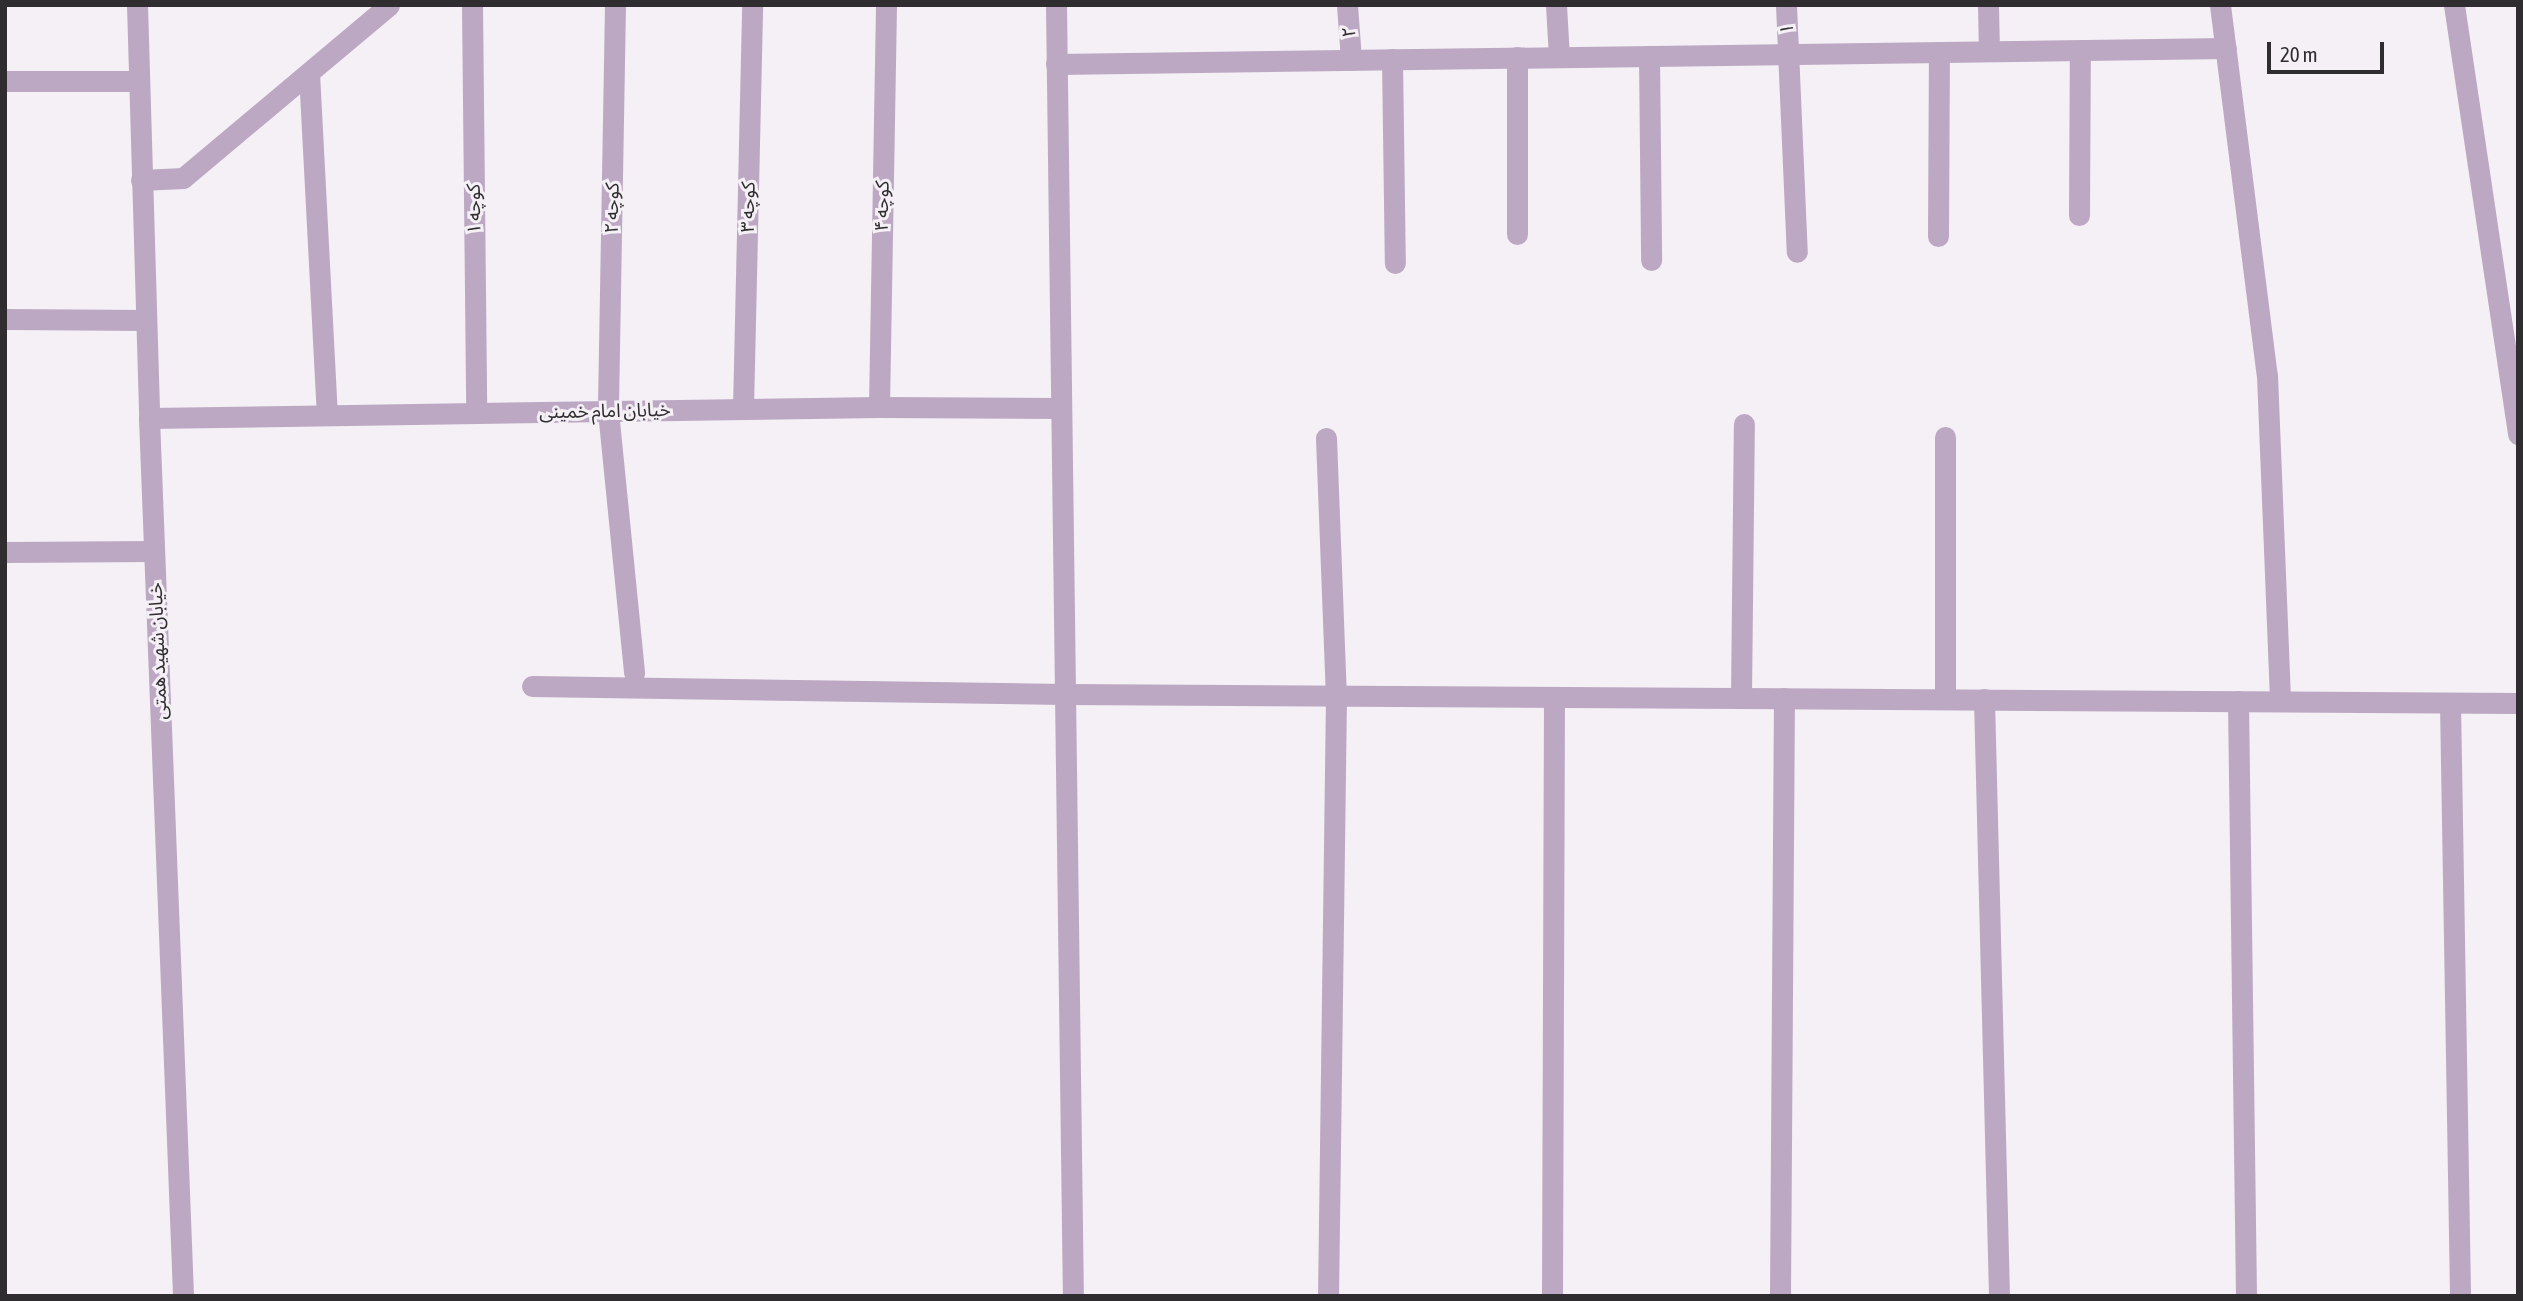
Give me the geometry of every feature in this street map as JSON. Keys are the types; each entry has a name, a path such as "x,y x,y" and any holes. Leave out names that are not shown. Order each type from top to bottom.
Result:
{"street":[{"name":"خیابان شهید همتی","path":"137,5 149,418 183,1296"},
{"path":"141,180 183,178 389,5"},
{"name":"کوچه ۱","path":"472,5 476,413"},
{"name":"کوچه ۲","path":"615,5 608,411 634,673"},
{"name":"کوچه ۳","path":"743,409 752,5"},
{"name":"کوچه ۴","path":"879,407 886,5"},
{"path":"1056,5 1073,1296"},
{"name":"۲","path":"1347,5 1351,60"},
{"path":"1556,5 1559,57"},
{"name":"۱","path":"1786,5 1797,252"},
{"path":"1988,5 1989,51"},
{"path":"2220,5 2267,374 2280,701"},
{"path":"2454,5 2518,433"},
{"path":"1056,64 2226,48"},
{"path":"2079,215 2080,50"},
{"path":"1938,52 1938,236"},
{"path":"1649,56 1651,260"},
{"path":"1517,57 1517,234"},
{"path":"1392,59 1395,263"},
{"path":"309,73 327,415"},
{"path":"5,81 138,81"},
{"path":"5,319 146,320"},
{"name":"خیابان امام خمینی","path":"149,418 879,407 1061,408"},
{"path":"1741,698 1744,424"},
{"path":"1945,437 1945,699"},
{"path":"1326,438 1336,696 1328,1296"},
{"path":"5,552 154,551"},
{"path":"532,686 1065,694 2518,703"},
{"path":"1552,1296 1554,697"},
{"path":"1780,1296 1784,698"},
{"path":"1984,699 1999,1296"},
{"path":"2238,701 2246,1296"},
{"path":"2450,703 2459,1296"}]}
